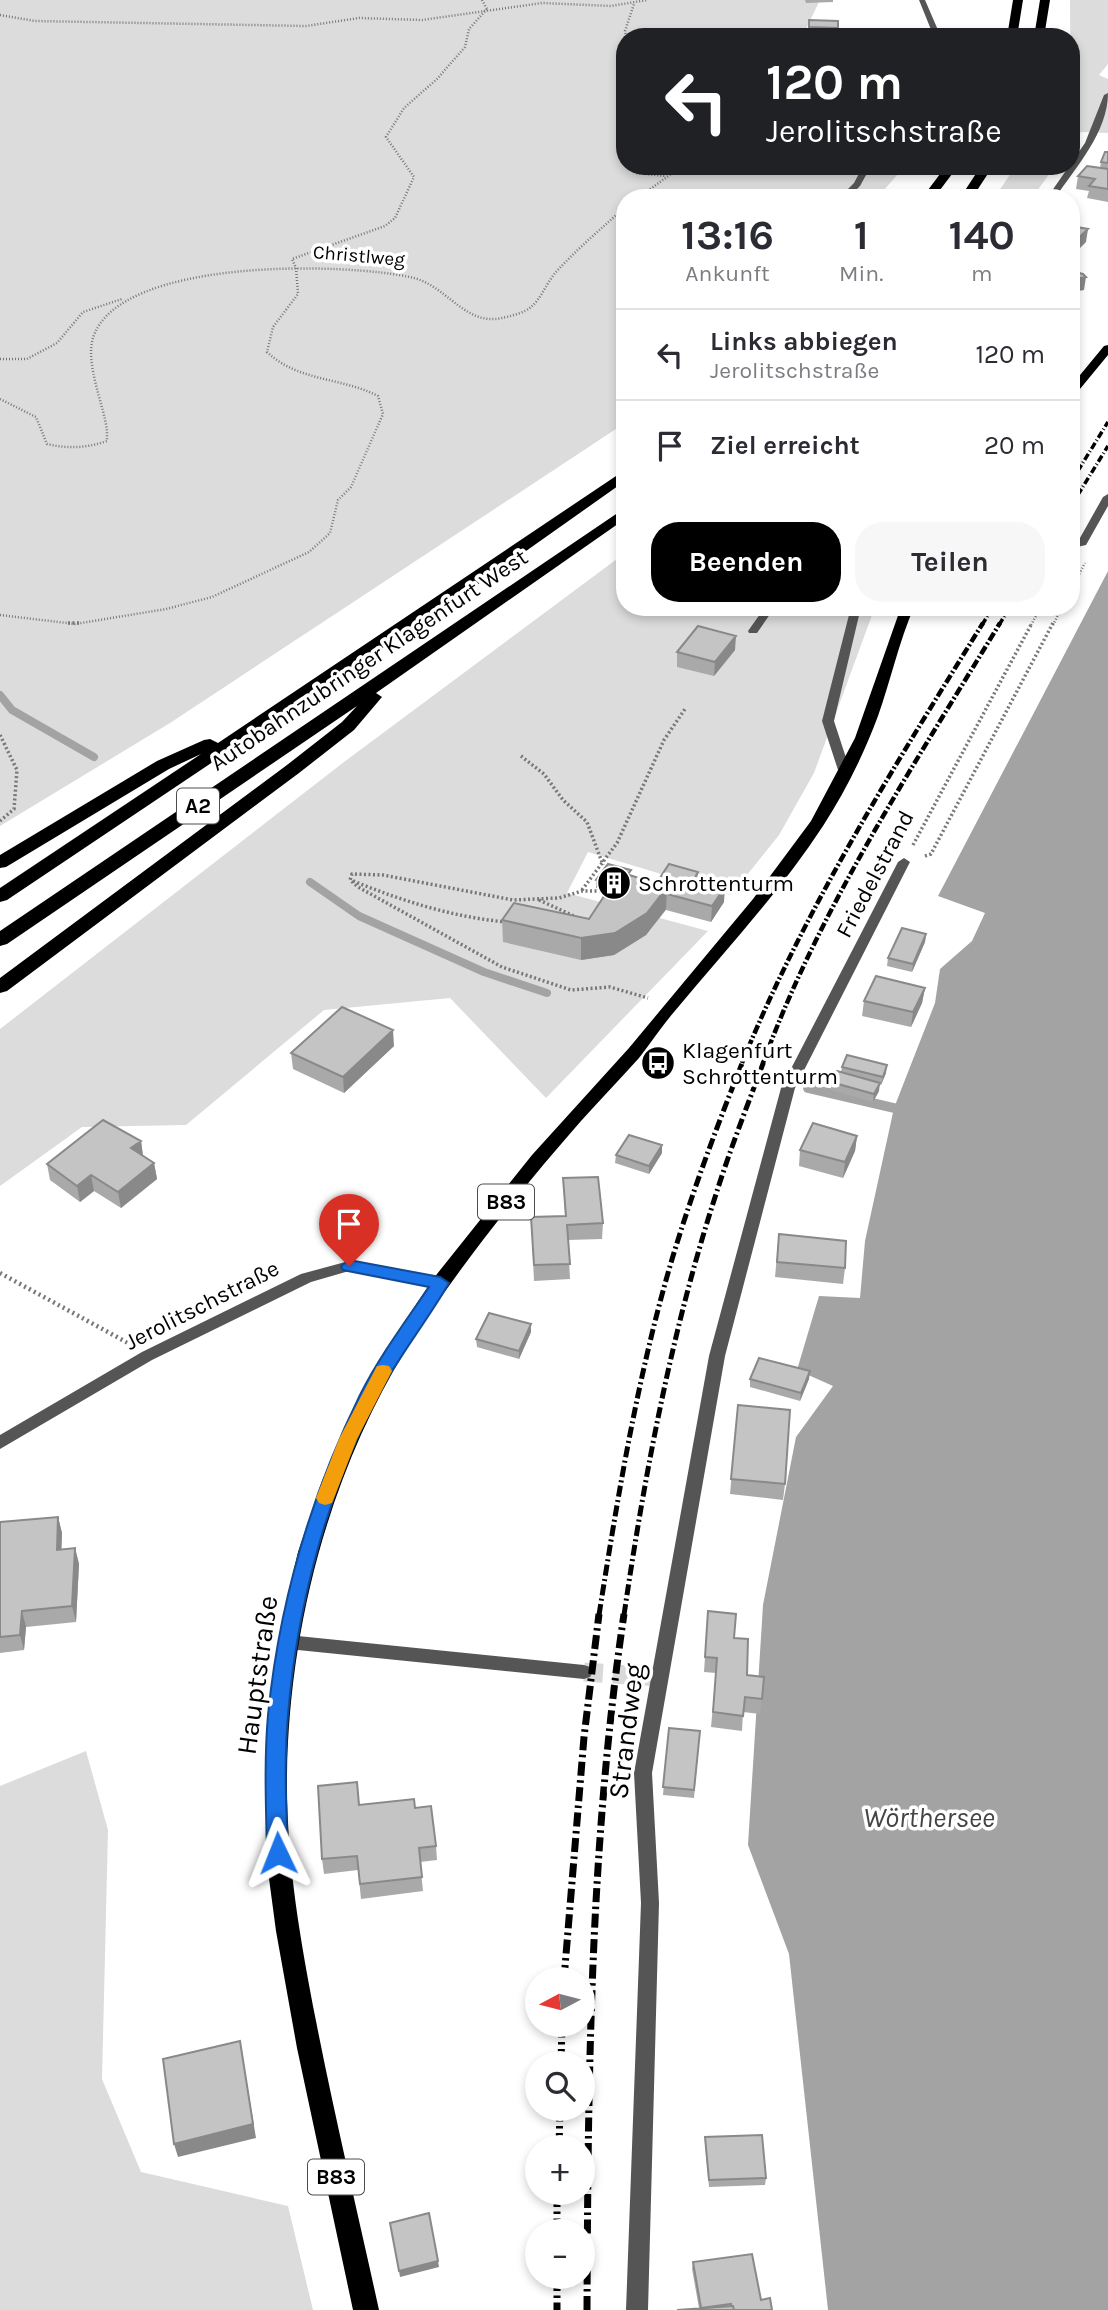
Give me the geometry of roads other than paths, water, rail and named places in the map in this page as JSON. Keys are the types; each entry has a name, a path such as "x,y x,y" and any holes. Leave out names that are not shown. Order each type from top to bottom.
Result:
{"highway":[{"path":"1013,28 1018,0"},
{"path":"1040,28 1045,0"},
{"name":"Autobahnzubringer Klagenfurt West","path":"0,896 497,565 616,480"},
{"name":"Autobahnzubringer Klagenfurt West","path":"0,940 616,518"},
{"path":"0,987 348,726 395,672"},
{"path":"0,863 163,765 269,717"}],"main road":[{"path":"1080,382 1108,348"},
{"name":"B83","path":"440,1283 571,1121 632,1055 743,922 812,832 845,773 868,724 895,633 904,616"},
{"name":"Hauptstraße","path":"366,2310 312,2066 284,1913 275,1789 278,1716 288,1642 307,1553 329,1485 369,1395 440,1283"}],"street":[{"path":"922,0 934,28"},
{"path":"1080,156 1089,143 1108,95"},
{"path":"1081,545 1108,497"},
{"path":"753,631 764,616"},
{"path":"845,773 828,721 854,616"},
{"name":"Friedelstrand","path":"766,1169 788,1088 904,862"},
{"name":"Strandweg","path":"637,2310 650,1903 643,1773 717,1356 766,1169"},
{"name":"Jerolitschstraße","path":"0,1443 147,1356 306,1278 349,1266 440,1283"},
{"path":"288,1642 584,1672"}],"water":[{"name":"Wörthersee","path":"1108,571 1108,2310 828,2310 789,1954 748,1845 763,1605 796,1437 833,1386 797,1370 819,1296 860,1298 865,1241 894,1108 935,1003 940,969 972,941 985,913 938,896"}],"waterway":[{"path":"0,695 12,710 94,757"},
{"path":"310,882 359,916 484,972 547,993"},
{"path":"808,1088 894,1108"}],"tunnel":[{"path":"584,1672 660,1677"}],"railway":[{"path":"1080,467 1108,422"},
{"path":"1080,491 1108,446"},
{"path":"982,625 988,616"},
{"path":"999,625 1004,616"},
{"path":"742,1063 794,949 853,838 983,623"},
{"path":"763,1063 786,1005 840,893 902,783 1000,623"},
{"path":"599,1615 630,1434 649,1345 673,1256 697,1182 743,1061"},
{"path":"624,1615 651,1454 686,1295 722,1175 764,1061"},
{"path":"565,1967 584,1737 599,1614"},
{"path":"587,2310 593,1961 604,1787 624,1614"},
{"path":"561,2051 562,2037"},
{"path":"559,2135 560,2121"},
{"path":"557,2205 557,2219"},
{"path":"557,2289 557,2310"}],"place":[{"name":"Schrottenturm","path":"614,883"},
{"name":"Klagenfurt Schrottenturm","path":"658,1063"}]}
